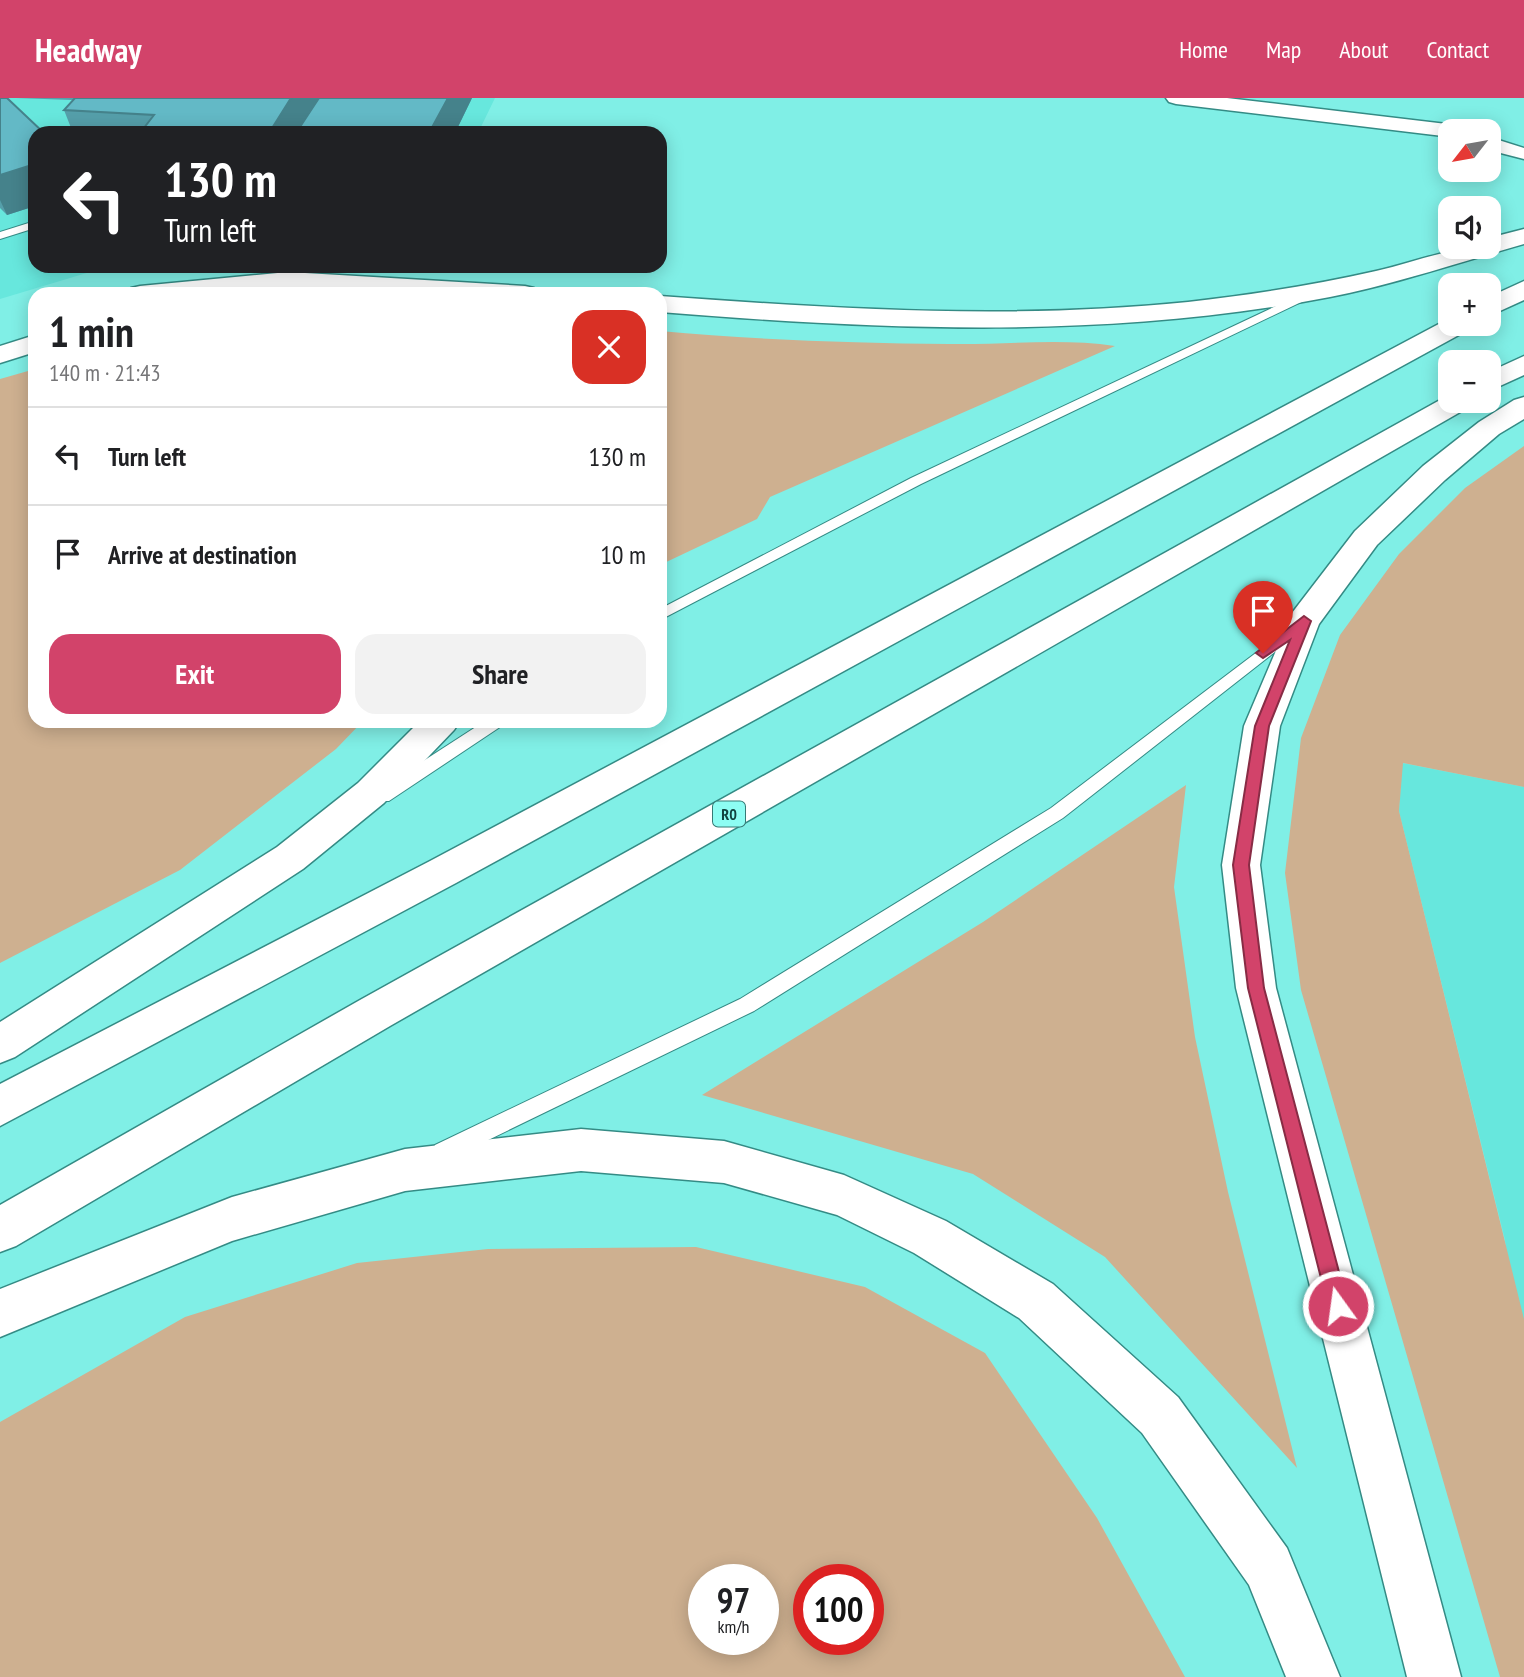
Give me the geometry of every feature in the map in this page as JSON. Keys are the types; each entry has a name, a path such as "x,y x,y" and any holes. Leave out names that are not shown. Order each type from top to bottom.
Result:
{"highway":[{"path":"1501,243 1524,236"},
{"path":"667,305 840,317 999,320 1143,313 1320,290 1377,279 1447,259"},
{"path":"196,287 288,281 397,287"},
{"path":"1501,301 1524,289"},
{"path":"0,332 28,322"},
{"path":"0,1106 491,846 1438,335"},
{"path":"0,355 28,345"},
{"path":"1501,376 1524,364"},
{"path":"1434,1677 1256,988 1241,865 1262,726 1304,621 1366,538 1434,473 1489,428 1524,405"},
{"name":"R0","path":"0,1230 387,1006 1438,413"},
{"path":"0,1044 290,858 371,793 435,728"},
{"path":"0,1313 232,1219 405,1170 581,1150 724,1162 844,1196 930,1237 1036,1301 1160,1415 1268,1567 1313,1677"}],"street":[{"path":"1176,98 1438,129"},
{"path":"1502,148 1520,154"}],"lane":[{"path":"0,236 28,226"},
{"path":"667,611 916,481 1320,290"},
{"path":"405,1170 747,1005 1057,813 1304,621"},
{"path":"290,858 486,728"}],"shaded area":[{"path":"0,98 495,98 481,126 28,126 28,273 87,273 40,287 28,287 28,291 0,299"},
{"path":"667,332 841,342 1053,342 1115,346 770,497 757,519 667,562"},
{"path":"28,371 28,728 356,728 336,749 180,870 0,963 0,379"},
{"path":"1524,446 1524,787 1403,763 1399,811 1524,1319 1524,1677 1500,1677 1301,990 1285,873 1301,738 1340,635 1399,554 1465,488"},
{"path":"1402,763 1524,787 1524,1421 1505,1240 1399,811"},
{"path":"1186,785 1174,887 1195,1037 1228,1192 1297,1468 1105,1257 973,1174 702,1095 983,922"},
{"path":"696,1247 865,1287 985,1353 1097,1518 1185,1677 0,1677 0,1422 185,1317 357,1263 488,1249"}],"building":[{"path":"0,98 7,98 37,126 28,126 28,166 0,175"},
{"path":"75,98 291,98 273,126 145,126 154,115 64,110"},
{"path":"319,98 448,98 433,126 301,126"}],"route":[{"path":"1263,653 1304,621 1262,726 1241,865 1256,988 1338,1306"}]}
